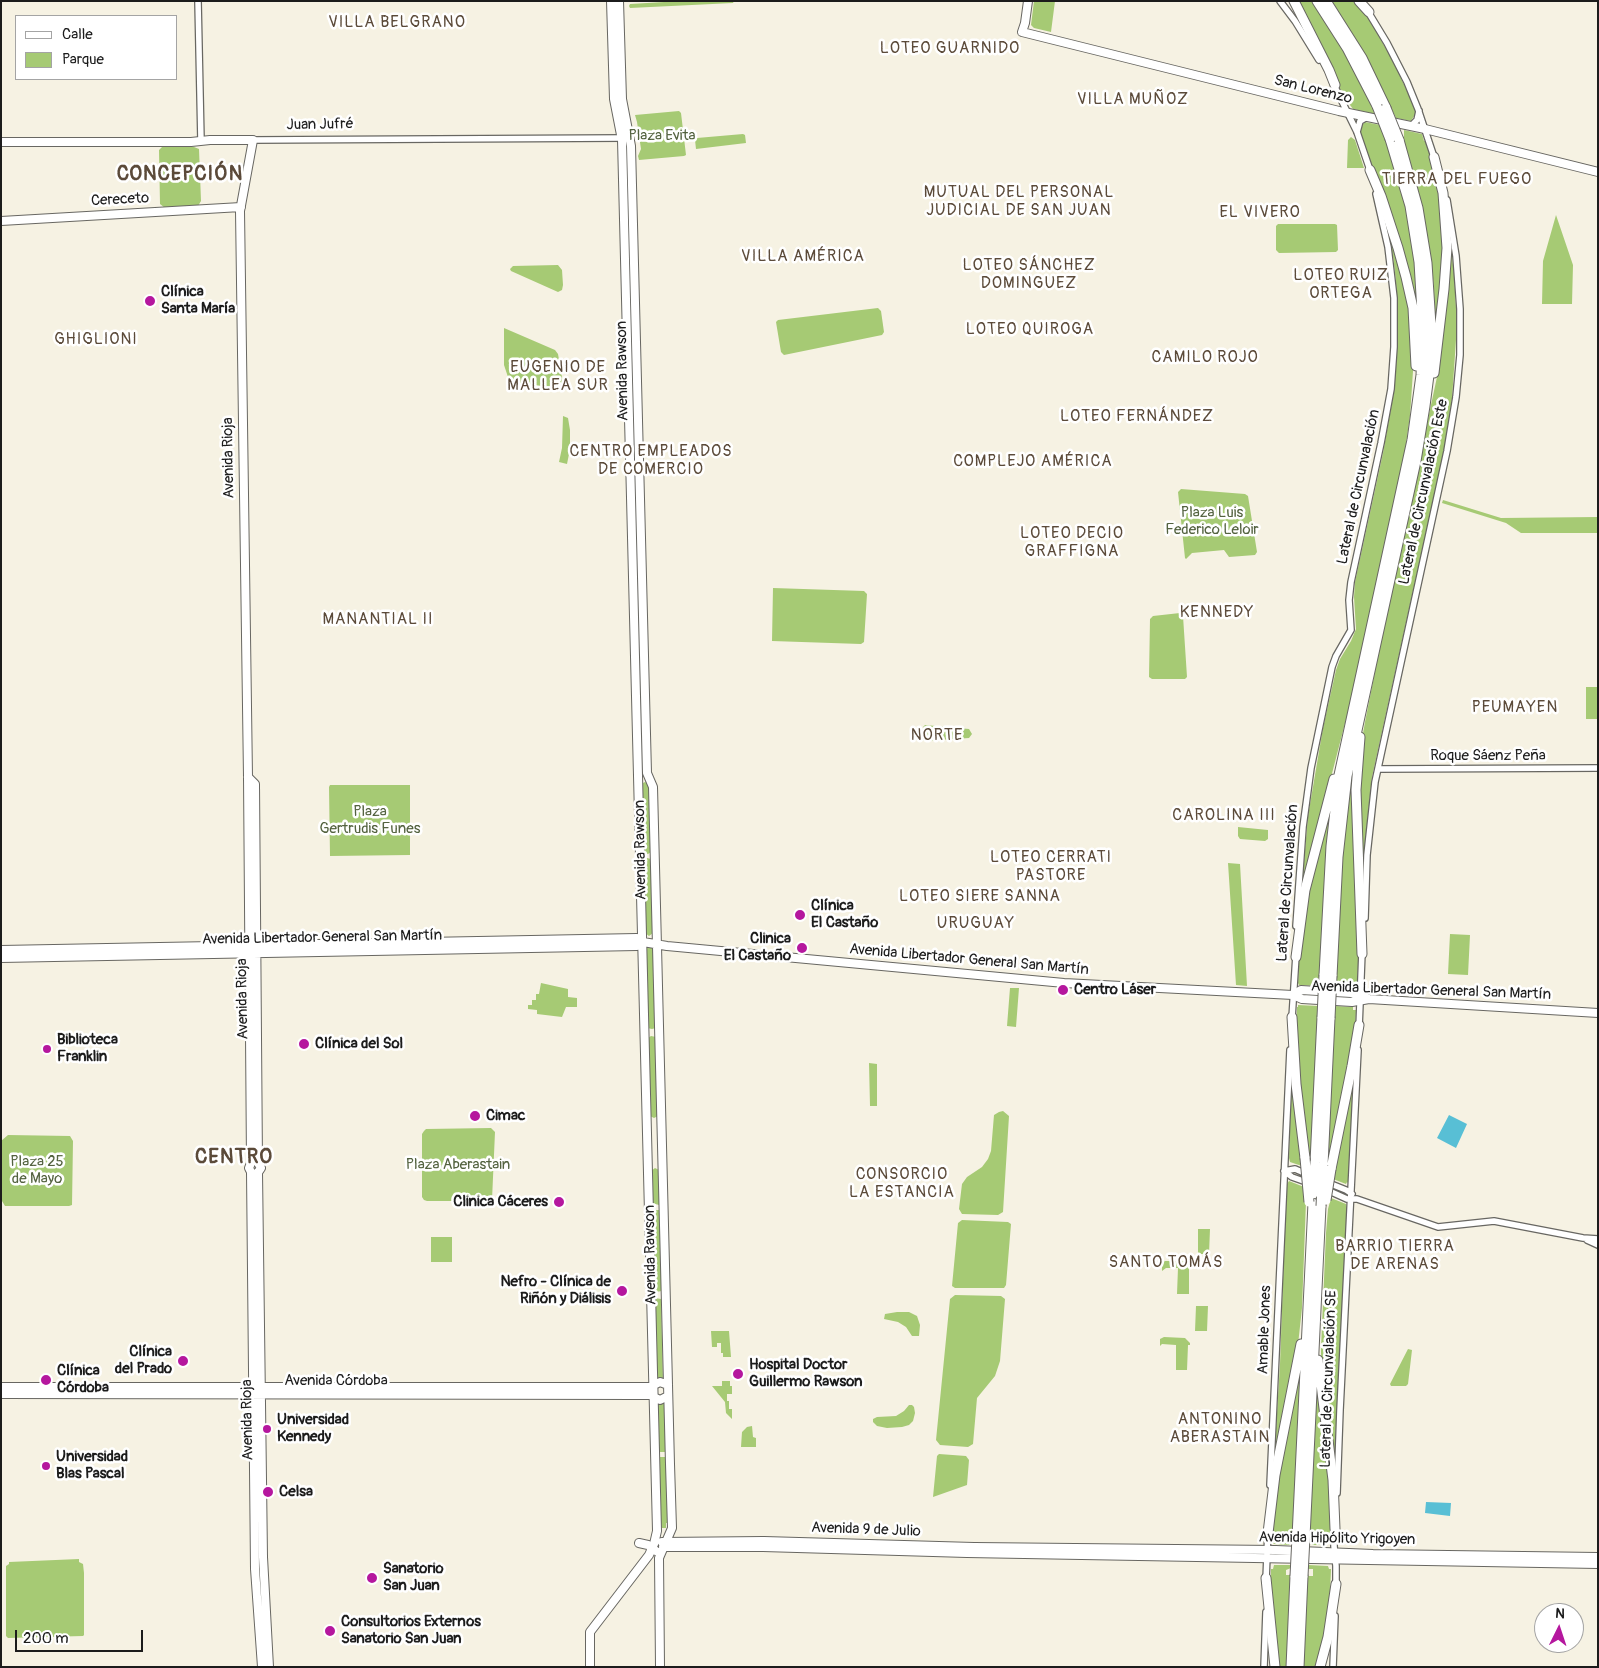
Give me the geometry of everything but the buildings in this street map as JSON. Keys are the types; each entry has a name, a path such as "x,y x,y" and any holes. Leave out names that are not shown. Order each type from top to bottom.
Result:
{"highway":[{"path":"1294,1 1335,85"},
{"path":"1317,1 1348,48 1381,107"},
{"path":"1326,1 1362,58 1394,140 1410,174 1420,218 1430,287 1431,325 1430,360 1421,434"},
{"path":"1359,1 1369,12"},
{"path":"1301,1537 1309,1282 1323,1165 1331,839 1339,775 1348,728 1412,440 1422,368 1422,298 1418,256 1410,206 1394,140"},
{"path":"1328,975 1340,826 1350,761 1434,378 1438,349 1447,256 1443,194 1433,153"},
{"path":"1370,170 1381,196 1398,248 1413,308 1416,341 1416,375 1412,440"},
{"path":"1362,954 1357,771 1367,678"},
{"path":"1296,958 1301,914 1309,876 1348,728"},
{"path":"1291,1667 1299,1576 1319,1249 1317,1205 1305,1158 1296,1084 1292,1016"},
{"path":"1323,1165 1352,1066 1358,1025"},
{"path":"1268,1533 1276,1475 1298,1367 1308,1301"},
{"path":"1316,1312 1320,1378 1333,1488 1335,1529"},
{"path":"1299,1576 1299,1667"},
{"path":"1266,1578 1275,1667"},
{"path":"1320,1667 1328,1637 1336,1584"}],"main road":[{"name":"Avenida Rawson","path":"611,1 614,99 622,136 654,1384 657,1520 654,1545"},
{"name":"Avenida Rawson","path":"620,1 622,98 632,151 647,773 653,787 672,1528 659,1558 660,1667"},
{"name":"San Lorenzo","path":"1028,1 1022,32 1348,113 1425,129 1598,172"},
{"name":"Juan Jufré","path":"1,142 253,140"},
{"name":"Avenida Rioja","path":"253,140 241,207 242,425 255,1163 260,1168 255,1172 257,1390 255,1552 262,1667"},
{"name":"Cereceto","path":"1,221 241,207"},
{"name":"Avenida Libertador General San Martín","path":"1,958 637,938 643,942 657,944 1064,983 1294,995 1302,999 1369,999 1598,1013"},
{"name":"Avenida Libertador General San Martín","path":"1,950 252,949"},
{"name":"Avenida Córdoba","path":"1,1394 650,1387 662,1382 668,1385"},
{"name":"Avenida Córdoba","path":"1,1386 650,1395 660,1400 668,1396"},
{"name":"Avenida Rioja","path":"257,1390 264,1578 270,1644 270,1667"},
{"path":"657,1520 666,1543"},
{"path":"672,1528 680,1538 689,1542"},
{"name":"Avenida 9 de Julio","path":"639,1543 654,1545 689,1542 764,1541 1077,1551"},
{"name":"Avenida 9 de Julio","path":"666,1543 678,1547 1077,1551"},
{"path":"654,1545 659,1558"},
{"path":"590,1667 590,1632 654,1545"},
{"name":"Avenida Hipólito Yrigoyen","path":"1077,1551 1267,1554 1598,1564"},
{"path":"255,1552 259,1555 260,1569 264,1578"},
{"name":"Avenida Hipólito Yrigoyen","path":"1335,1556 1373,1554 1598,1557"},
{"path":"258,1611 263,1620 264,1633 270,1644 261,1657"}],"street":[{"path":"198,1 201,141"},
{"name":"Lateral de Circunvalación","path":"1280,1 1302,31 1335,85 1356,132 1370,170 1384,226 1390,262 1394,317 1392,378 1380,448 1351,582 1349,597 1351,630 1332,667 1311,772 1302,842 1294,995"},
{"name":"Lateral de Circunvalación Este","path":"1360,999 1367,855 1378,769 1447,451 1456,398 1460,334 1458,272 1446,197 1418,109 1399,65 1363,1"},
{"path":"1411,126 1417,118 1418,109"},
{"path":"1356,132 1360,120 1367,117"},
{"path":"1433,153 1433,138 1441,133"},
{"path":"622,136 632,151"},
{"name":"Juan Jufré","path":"253,140 622,136"},
{"name":"Roque Sáenz Peña","path":"1378,769 1598,768"},
{"name":"Amable Jones","path":"1264,1667 1266,1578 1284,1171 1294,995"},
{"name":"Lateral de Circunvalación SE","path":"1333,1667 1336,1584 1335,1529 1360,999"},
{"path":"1284,1171 1292,1176 1438,1227 1494,1221 1583,1238 1598,1239"},
{"path":"1583,1238 1598,1245"}],"green space":[{"path":"681,1 734,1 733,3 630,8 629,6 630,4"},
{"path":"1034,1 1055,1 1051,32 1034,28 1031,25"},
{"path":"1295,1 1312,1 1350,61 1375,114 1353,109 1348,104"},
{"path":"1331,1 1357,1 1366,13 1395,65 1412,102 1416,113 1411,121 1396,118 1368,61"},
{"name":"Plaza Evita","path":"679,111 681,113 686,155 639,160 638,156 641,149 635,115"},
{"path":"1365,122 1380,125 1386,138 1405,205 1414,254 1419,315 1419,347 1399,245 1360,132"},
{"path":"1404,130 1422,134 1424,141 1426,141 1441,193 1445,235 1435,350 1434,287 1428,238 1420,199 1404,141"},
{"path":"745,135 746,143 696,149 695,140 697,138"},
{"path":"1351,137 1355,140 1364,168 1347,168 1348,140"},
{"path":"162,147 194,147 199,149 201,201 198,206 165,208 160,204 159,150"},
{"path":"1378,193 1408,297 1414,356 1410,416 1405,451 1350,704 1308,866 1299,918 1308,816 1323,728 1336,670 1356,629 1355,582 1383,453 1394,391 1398,334 1396,281 1393,256"},
{"path":"1556,215 1573,265 1572,304 1542,304 1543,261"},
{"path":"1448,223 1454,273 1457,325 1452,399 1444,450 1372,777 1364,852 1362,903 1360,750 1390,596 1440,363 1445,315"},
{"path":"1278,224 1335,224 1337,225 1338,250 1336,252 1279,253 1276,250 1276,226"},
{"path":"558,265 562,270 563,285 562,290 558,292 510,269 513,266"},
{"path":"878,308 881,311 884,332 882,335 784,355 781,352 776,322 778,320"},
{"path":"504,328 555,350 558,354 564,389 535,385 508,390 508,377 504,365"},
{"path":"563,416 568,418 570,430 570,449 567,464 559,462 562,448"},
{"name":"Plaza Luis Federico Leloir","path":"1181,489 1245,494 1248,496 1257,552 1255,555 1229,557 1224,550 1192,553 1186,559 1178,492"},
{"path":"1443,500 1501,518 1598,517 1598,533 1521,533 1506,523 1442,503"},
{"path":"773,588 864,591 867,594 864,642 861,644 772,641"},
{"path":"1180,613 1183,616 1187,677 1185,679 1152,679 1149,677 1150,619 1153,616"},
{"path":"1586,687 1598,687 1598,719 1586,719"},
{"path":"925,725 969,729 972,734 969,738 924,741 922,739 923,727"},
{"path":"1356,748 1360,927 1357,987 1354,988 1336,987 1343,837"},
{"path":"645,782 649,784 651,852 648,854 643,852 641,784"},
{"name":"Plaza Gertrudis Funes","path":"330,785 410,785 410,855 330,856"},
{"path":"1331,806 1319,986 1299,985 1301,926 1305,898"},
{"path":"1238,827 1268,830 1268,839 1265,841 1240,839"},
{"path":"651,859 653,933 649,936 645,933 643,860"},
{"path":"1228,863 1240,864 1247,986 1236,985"},
{"path":"1450,934 1470,935 1468,975 1448,974"},
{"path":"650,947 654,949 656,1028 652,1029 647,1028 645,949"},
{"path":"541,983 568,989 568,997 577,998 577,1007 566,1007 562,1017 537,1014 537,1010 528,1009 528,1005 532,1005 532,1000 536,1000 536,994 539,994"},
{"path":"1010,988 1019,988 1016,1027 1007,1026"},
{"path":"1298,1005 1318,1006 1310,1186 1296,1036"},
{"path":"1335,1006 1353,1007 1353,1010 1356,1010 1355,1035 1329,1165 1327,1164"},
{"path":"651,1036 656,1037 658,1116 654,1118 650,1116 648,1038"},
{"path":"1292,1055 1302,1166 1290,1162 1289,1158"},
{"path":"1356,1055 1348,1183 1346,1184 1333,1179"},
{"path":"869,1063 877,1064 877,1106 870,1106"},
{"path":"1003,1111 1009,1116 1003,1212 998,1215 962,1214 959,1209 962,1184 967,1177 982,1167 988,1159 991,1151 994,1115"},
{"name":"Plaza Aberastain","path":"491,1128 495,1132 492,1200 424,1200 422,1197 422,1134 424,1131 426,1129"},
{"name":"Plaza 25 de Mayo","path":"8,1135 70,1136 73,1141 72,1205 5,1206 2,1201 1,1141"},
{"path":"655,1168 659,1170 659,1205 652,1203 651,1171"},
{"path":"1289,1181 1304,1187 1306,1201 1302,1308 1297,1354 1274,1461 1287,1184"},
{"path":"1331,1198 1346,1204 1347,1208 1335,1477 1321,1366 1326,1233"},
{"path":"653,1210 660,1210 662,1291 655,1292"},
{"path":"962,1220 1008,1222 1011,1224 1006,1285 1004,1288 955,1288 952,1286 958,1223"},
{"path":"1198,1229 1210,1229 1209,1254 1198,1254"},
{"path":"431,1237 452,1237 452,1262 431,1262"},
{"path":"1165,1261 1187,1261 1191,1266 1189,1269 1189,1294 1177,1294 1178,1268 1166,1268 1162,1271 1162,1263"},
{"path":"955,1295 1001,1296 1005,1299 1000,1361 995,1376 977,1398 973,1444 968,1447 940,1445 936,1440 950,1299"},
{"path":"655,1298 661,1299 663,1380 656,1379"},
{"path":"1196,1306 1208,1306 1207,1331 1195,1331"},
{"path":"909,1312 917,1316 920,1325 919,1336 912,1336 906,1327 898,1322 884,1319 885,1314"},
{"path":"711,1331 729,1331 731,1357 723,1357 721,1343 717,1343 717,1347 712,1347"},
{"path":"1164,1337 1185,1338 1190,1343 1188,1345 1187,1370 1176,1370 1176,1345 1162,1344 1160,1346 1160,1339"},
{"path":"1408,1349 1412,1350 1408,1384 1406,1386 1391,1386 1390,1384"},
{"path":"1301,1367 1293,1537 1289,1545 1274,1544 1271,1541 1273,1506 1298,1374"},
{"path":"1317,1368 1332,1511 1330,1541 1328,1541 1327,1545 1312,1545 1309,1537"},
{"path":"722,1381 730,1381 730,1386 732,1386 732,1394 727,1394 727,1401 729,1401 729,1409 732,1409 732,1419 726,1413 725,1402 712,1386 722,1386"},
{"path":"658,1402 665,1402 665,1452 659,1452 658,1446"},
{"path":"909,1405 914,1407 915,1413 913,1421 909,1425 887,1428 877,1426 873,1422 873,1419 877,1417 896,1416"},
{"path":"752,1426 753,1437 756,1438 756,1447 741,1447 742,1432 747,1427"},
{"path":"939,1454 966,1456 969,1460 967,1485 933,1497 937,1456"},
{"path":"659,1457 666,1457 668,1523 666,1523 666,1528 662,1528 659,1510"},
{"path":"79,1559 79,1562 83,1564 84,1573 84,1635 8,1638 6,1636 6,1566 9,1562"},
{"path":"1274,1565 1291,1565 1291,1568 1286,1570 1286,1575 1291,1575 1287,1667 1277,1667 1271,1597 1271,1569 1273,1569"},
{"path":"1308,1565 1328,1566 1331,1569 1329,1619 1318,1667 1303,1667 1307,1576 1313,1576 1313,1569 1308,1569"}],"water":[{"path":"1449,1115 1467,1124 1456,1148 1437,1138"},
{"path":"1426,1502 1451,1503 1450,1516 1425,1513"}],"place":[{"name":"Clínica Santa María","path":"150,301"},
{"name":"Clínica El Castaño","path":"800,915"},
{"name":"Clinica El Castaño","path":"802,948"},
{"name":"Centro Láser","path":"1063,990"},
{"name":"Clínica del Sol","path":"304,1044"},
{"name":"Biblioteca Franklin","path":"47,1049"},
{"name":"Cimac","path":"475,1116"},
{"name":"Clinica Cáceres","path":"559,1202"},
{"name":"Nefro - Clínica de Riñón y Diálisis","path":"622,1291"},
{"name":"Clínica del Prado","path":"183,1361"},
{"name":"Hospital Doctor Guillermo Rawson","path":"738,1374"},
{"name":"Clínica Córdoba","path":"46,1380"},
{"name":"Universidad Kennedy","path":"267,1429"},
{"name":"Universidad Blas Pascal","path":"46,1466"},
{"name":"Celsa","path":"268,1492"},
{"name":"Sanatorio San Juan","path":"372,1578"},
{"name":"Consultorios Externos Sanatorio San Juan","path":"330,1631"}],"district":[{"name":"VILLA BELGRANO","path":"397,23"},
{"name":"LOTEO GUARNIDO","path":"950,49"},
{"name":"VILLA MUÑOZ","path":"1133,100"},
{"name":"CONCEPCIÓN","path":"180,175"},
{"name":"TIERRA DEL FUEGO","path":"1457,180"},
{"name":"MUTUAL DEL PERSONAL JUDICIAL DE SAN JUAN","path":"1019,202"},
{"name":"EL VIVERO","path":"1260,213"},
{"name":"VILLA AMÉRICA","path":"803,257"},
{"name":"LOTEO SÁNCHEZ DOMINGUEZ","path":"1029,275"},
{"name":"LOTEO RUIZ ORTEGA","path":"1341,285"},
{"name":"LOTEO QUIROGA","path":"1030,330"},
{"name":"GHIGLIONI","path":"96,340"},
{"name":"CAMILO ROJO","path":"1205,358"},
{"name":"EUGENIO DE MALLEA SUR","path":"558,377"},
{"name":"LOTEO FERNÁNDEZ","path":"1137,417"},
{"name":"CENTRO EMPLEADOS DE COMERCIO","path":"651,461"},
{"name":"COMPLEJO AMÉRICA","path":"1033,462"},
{"name":"LOTEO DECIO GRAFFIGNA","path":"1072,543"},
{"name":"KENNEDY","path":"1217,613"},
{"name":"MANANTIAL II","path":"378,620"},
{"name":"PEUMAYEN","path":"1515,708"},
{"name":"NORTE","path":"937,736"},
{"name":"CAROLINA III","path":"1224,816"},
{"name":"LOTEO CERRATI PASTORE","path":"1051,867"},
{"name":"LOTEO SIERE SANNA","path":"980,897"},
{"name":"URUGUAY","path":"976,924"},
{"name":"CENTRO","path":"234,1158"},
{"name":"CONSORCIO LA ESTANCIA","path":"902,1184"},
{"name":"BARRIO TIERRA DE ARENAS","path":"1395,1256"},
{"name":"SANTO TOMÁS","path":"1166,1263"},
{"name":"ANTONINO ABERASTAIN","path":"1220,1429"}]}
